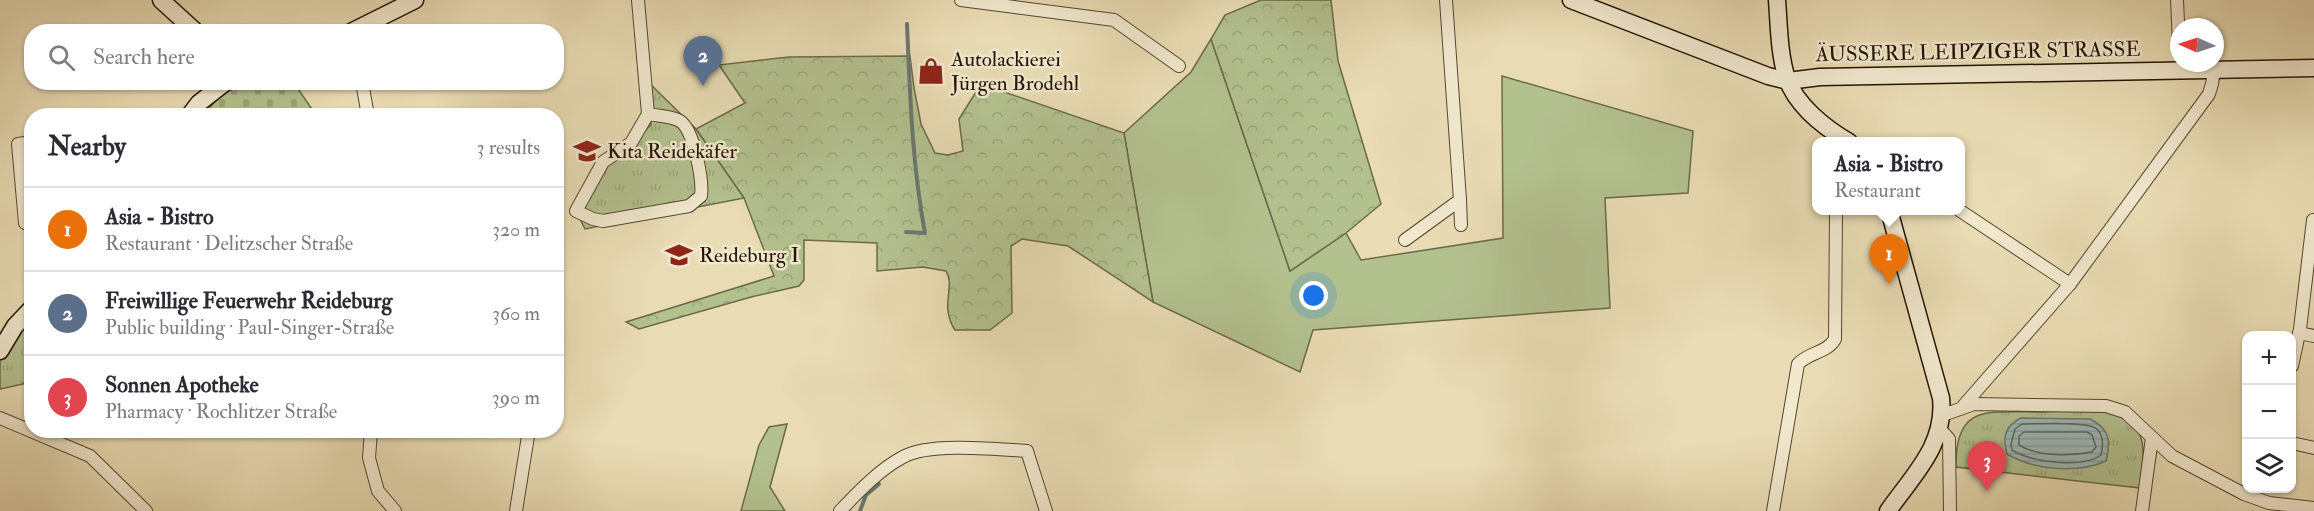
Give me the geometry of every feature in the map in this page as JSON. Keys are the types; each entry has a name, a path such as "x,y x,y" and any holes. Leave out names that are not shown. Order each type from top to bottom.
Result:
{"main road":[{"path":"161,0 187,24"},
{"path":"365,24 415,0"},
{"path":"1571,0 1714,56 1788,81"},
{"path":"1777,0 1782,58 1788,81 1813,115 1839,137"},
{"name":"ÄUSSERE LEIPZIGER STRASSE","path":"1788,81 1820,77 2170,66"},
{"name":"ÄUSSERE LEIPZIGER STRASSE","path":"2224,70 2314,69"},
{"path":"196,108 216,90"},
{"path":"1888,511 1924,461 1941,422 1941,398 1890,215"},
{"path":"0,351 15,326 24,316"}],"street":[{"path":"638,0 648,114 631,143 603,162 576,211 603,221 689,206 701,196 701,179 688,130 678,120 648,114"},
{"path":"961,0 1114,20 1179,66"},
{"path":"1446,0 1461,225"},
{"path":"2177,0 2178,18"},
{"path":"1950,511 1949,439 1941,422 1964,405 2070,284 2209,94 2214,72"},
{"path":"363,90 367,108"},
{"path":"24,143 18,144 24,212"},
{"path":"1405,240 1460,200"},
{"path":"1965,214 2070,284"},
{"path":"1773,511 1798,364 1804,358 1830,346 1835,339 1836,215"},
{"path":"2296,347 2313,220"},
{"path":"2299,333 2314,336"},
{"path":"1964,405 2106,406 2125,412 2172,456 2242,489"},
{"path":"0,418 24,428"},
{"path":"47,438 90,456 146,511"},
{"path":"370,438 369,458 378,491 395,511"},
{"path":"516,511 528,438"},
{"path":"2142,511 2152,438"},
{"path":"2296,444 2314,448"},
{"path":"840,511 890,465 904,456 919,450 980,448 1027,451 1046,511"},
{"path":"2250,493 2269,503 2314,508"}],"green space":[{"path":"1261,0 1331,0 1338,61 1381,204 1346,233 1290,271 1211,39 1225,15"},
{"path":"1211,39 1290,271 1346,233 1361,260 1503,238 1502,76 1693,131 1688,193 1605,198 1610,308 1313,330 1300,372 1153,302 1124,133 1191,72"},
{"path":"910,56 921,124 935,153 948,155 963,151 959,119 981,84 1124,133 1153,302 1068,246 1022,239 1011,246 1012,313 990,330 955,330 948,313 949,277 946,271 923,267 877,271 877,243 804,240 804,280 799,286 751,297 639,329 626,322 774,276 744,198 696,129 745,103 719,65 789,57"},
{"path":"647,81 696,129 744,198 585,229 576,211 603,162 631,143 651,125"},
{"path":"231,90 299,90 311,108 209,108 222,94"},
{"path":"24,326 23,384 0,389 0,357"},
{"path":"2096,408 2126,420 2135,427 2140,435 2143,457 2139,488 1956,467 1957,447 1961,432 1968,422 1977,416 2002,412 2050,412"},
{"path":"787,424 770,487 785,511 741,511 759,445 769,427"}],"water":[{"path":"2021,418 2090,419 2102,427 2107,436 2106,461 2069,469 2030,464 2007,454 2006,433 2011,425"}],"waterway":[{"path":"906,232 925,233 914,155 907,24"},
{"path":"860,511 866,495 879,484"}],"place":[{"name":"Autolackierei Jürgen Brodehl","path":"931,71"},
{"name":"Freiwillige Feuerwehr Reideburg","path":"703,86"},
{"name":"Kita Reidekäfer","path":"587,151"},
{"name":"Reideburg I","path":"679,255"},
{"name":"Asia - Bistro","path":"1889,284"},
{"name":"Sonnen Apotheke","path":"1987,491"}]}
